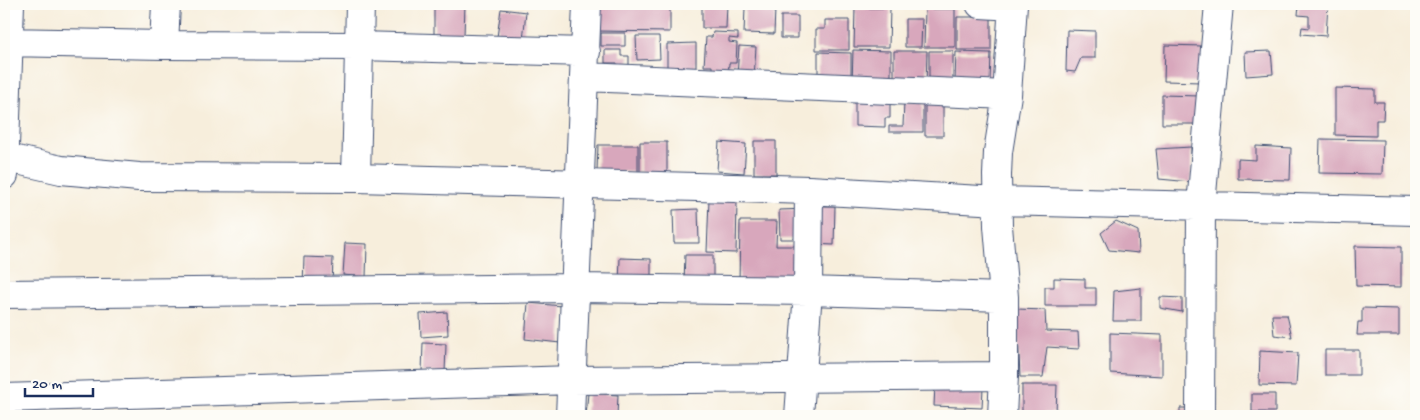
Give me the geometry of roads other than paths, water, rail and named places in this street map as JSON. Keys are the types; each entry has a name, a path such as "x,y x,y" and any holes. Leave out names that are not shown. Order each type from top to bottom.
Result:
{"street":[{"path":"10,4 7,42 4,163 139,177 356,178 809,190 998,201 1416,211"},
{"path":"164,45 166,4"},
{"path":"356,178 360,4"},
{"path":"570,416 586,65 587,4"},
{"path":"980,4 1013,5 1007,95 998,152 998,201 1004,297 1002,416"},
{"path":"1200,416 1201,205 1219,4"},
{"path":"7,42 359,46 586,65 1007,95"},
{"path":"799,416 808,291 809,190"},
{"path":"4,294 576,288 808,291 1004,297"},
{"path":"4,398 572,380 1004,376"}]}
